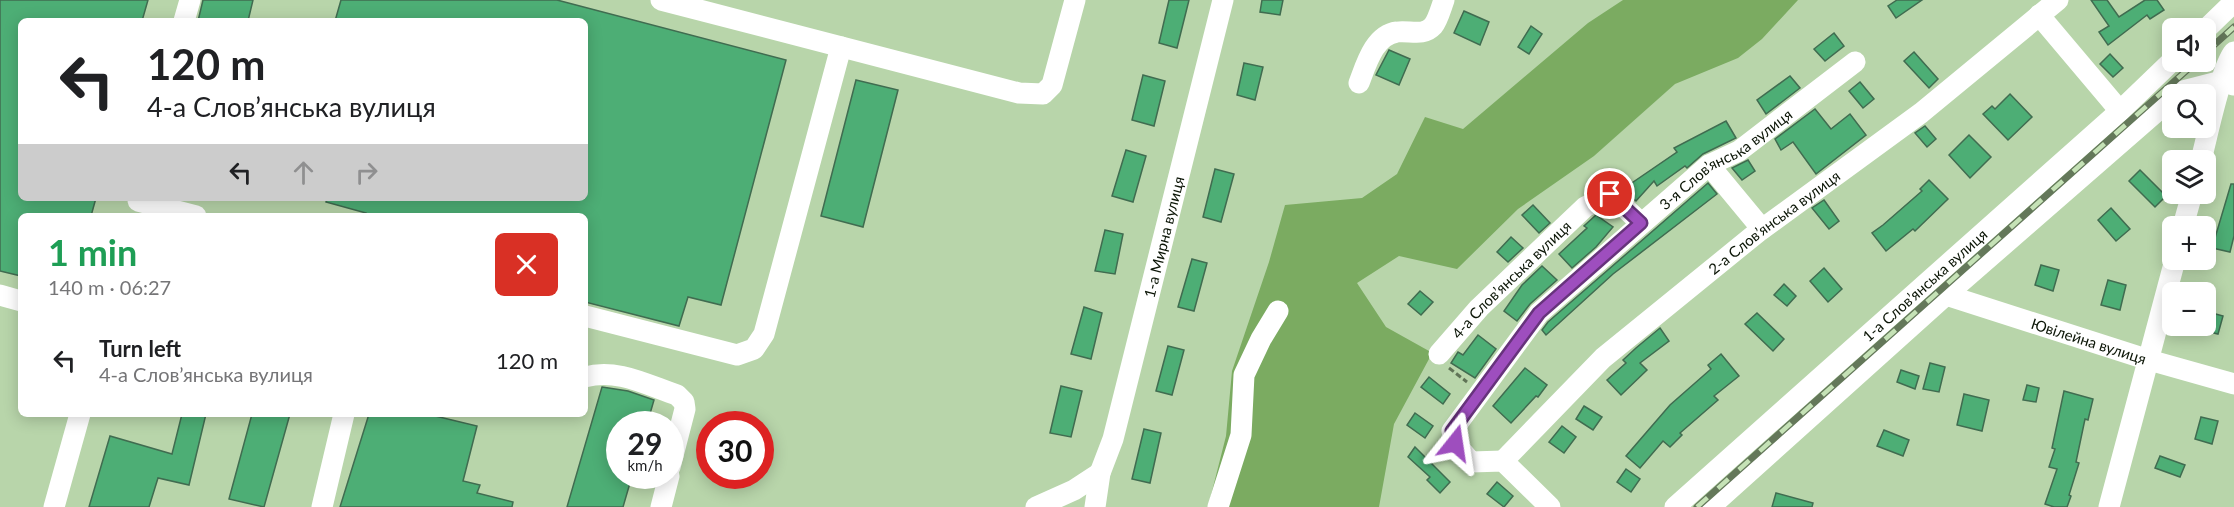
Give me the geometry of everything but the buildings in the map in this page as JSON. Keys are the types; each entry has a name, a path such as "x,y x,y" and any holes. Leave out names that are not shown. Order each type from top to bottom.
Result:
{"street":[{"path":"185,18 190,0"},
{"path":"661,0 1019,93 1043,94 1052,85 1075,0"},
{"name":"1-а Мирна вулиця","path":"1095,507 1100,473 1113,439 1223,0"},
{"path":"1359,83 1369,57 1383,38 1395,32 1424,32 1434,26 1444,0"},
{"name":"2-а Слов’янська вулиця","path":"1503,461 1603,358 1762,229 1921,113 2058,0"},
{"path":"2216,19 2234,2"},
{"path":"2039,15 2120,111"},
{"path":"588,317 737,356 754,349 764,333 841,47"},
{"path":"2205,150 2228,83 2229,58 2234,52"},
{"name":"3-я Слов’янська вулиця","path":"1503,461 1471,462 1455,443 1452,431 1539,313 1709,165 1739,151 1855,62"},
{"name":"1-а Слов’янська вулиця","path":"1676,507 2120,111 2162,71"},
{"path":"1710,507 1946,295 2162,107"},
{"path":"1709,165 1762,229"},
{"name":"4-а Слов’янська вулиця","path":"1439,354 1479,308 1585,207 1610,194 1641,223"},
{"path":"137,205 180,213"},
{"path":"2109,507 2172,270"},
{"path":"0,295 18,299"},
{"name":"Ювілейна вулиця","path":"1946,295 2149,360 2234,384"},
{"path":"1218,507 1241,435 1244,375 1261,339 1278,311"},
{"path":"588,376 608,373 619,375 677,395 684,402 684,413"},
{"path":"54,507 79,417"},
{"path":"322,507 343,417"},
{"path":"1503,461 1550,507"},
{"path":"1036,507 1074,490 1100,473"},
{"path":"661,507 666,489"}],"green space":[{"path":"1623,0 1798,0 1762,39 1738,58 1675,84 1594,156 1518,209 1457,269 1399,256 1357,283 1386,327 1429,351 1429,359 1394,424 1379,507 1208,507 1226,436 1232,371 1269,262 1285,205 1362,198 1397,174 1425,117 1463,129 1588,23"}],"railway":[{"path":"2216,43 2234,27"},
{"path":"1697,507 2185,72"}],"route":[{"path":"1455,443 1452,431 1539,313 1641,223 1610,194"}]}
